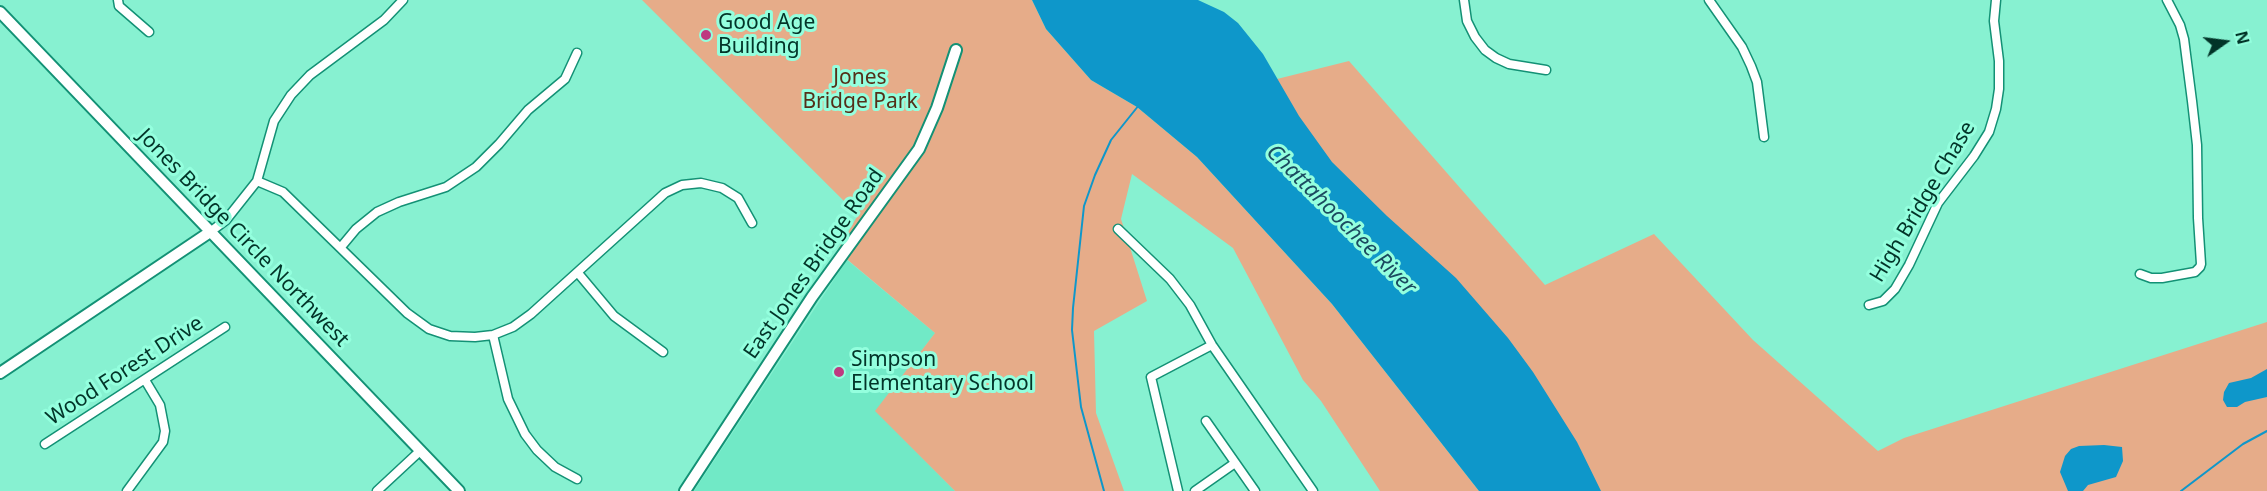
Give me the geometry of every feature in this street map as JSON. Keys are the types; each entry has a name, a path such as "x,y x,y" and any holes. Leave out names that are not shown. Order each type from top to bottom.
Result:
{"street":[{"path":"118,0 119,6 149,32"},
{"path":"0,373 226,220 256,181 274,121 291,95 310,75 384,20 403,0"},
{"path":"1464,0 1467,21 1485,50 1509,64 1546,70"},
{"path":"1709,0 1742,47 1751,66 1756,82 1764,137"},
{"name":"High Bridge Chase","path":"1869,305 1883,301 1895,289 1938,203 1974,156 1989,132 1999,89 1999,61 1994,21 1996,0"},
{"path":"2140,274 2162,278 2195,272 2200,267 2197,145 2193,101 2184,39 2177,18 2166,0"},
{"name":"Jones Bridge Circle Northwest","path":"0,12 459,491"},
{"name":"East Jones Bridge Road","path":"685,491 812,297 919,149 937,108 956,50"},
{"path":"341,247 356,229 377,212 399,202 446,187 476,167 528,110 565,79 577,53"},
{"path":"256,181 283,192 407,313 429,329 450,336 493,335 513,327 578,273 665,193 682,185 701,183 722,188 738,198 752,223"},
{"path":"1118,230 1170,279 1190,305 1212,345 1313,491"},
{"path":"578,273 614,316 663,352"},
{"name":"Wood Forest Drive","path":"45,444 225,327"},
{"path":"493,335 508,399 525,434 537,450 555,467 577,478"},
{"path":"1178,491 1151,377 1212,345"},
{"path":"127,491 163,442 165,431 160,405 145,380"},
{"path":"1206,421 1255,491"},
{"path":"377,491 420,451"},
{"path":"1195,491 1235,463"}],"shaded area":[{"name":"Simpson Elementary School","path":"847,260 935,333 876,411 955,491 694,491"}],"green space":[{"name":"Jones Bridge Park","path":"642,0 1032,0 1046,29 1091,80 1137,107 1197,157 1332,304 1479,491 1380,491 1321,401 1303,380 1233,248 1132,174 1121,219 1147,301 1094,331 1096,413 1124,491 955,491 875,411 935,333 837,251 858,215"},
{"path":"1349,61 1545,285 1654,234 1753,340 1878,451 1904,438 2267,322 2267,491 1576,491 1237,89"}],"water":[{"name":"Chattahoochee River","path":"1032,0 1198,0 1224,12 1238,23 1263,54 1299,116 1332,162 1387,216 1456,278 1508,338 1533,372 1577,442 1601,491 1479,491 1332,304 1197,157 1137,107 1091,80 1046,29"},
{"path":"2267,369 2267,397 2245,402 2237,407 2227,407 2223,400 2229,383 2251,378"},
{"path":"2079,446 2122,447 2123,461 2116,477 2088,485 2083,491 2068,491 2060,472 2065,456 2071,449"}],"waterway":[{"path":"1104,491 1081,407 1072,330 1073,308 1084,206 1111,140 1139,105"},
{"path":"2181,491 2243,444 2267,431"}],"place":[{"name":"Good Age Building","path":"706,35"},
{"name":"Simpson Elementary School","path":"839,372"}]}
